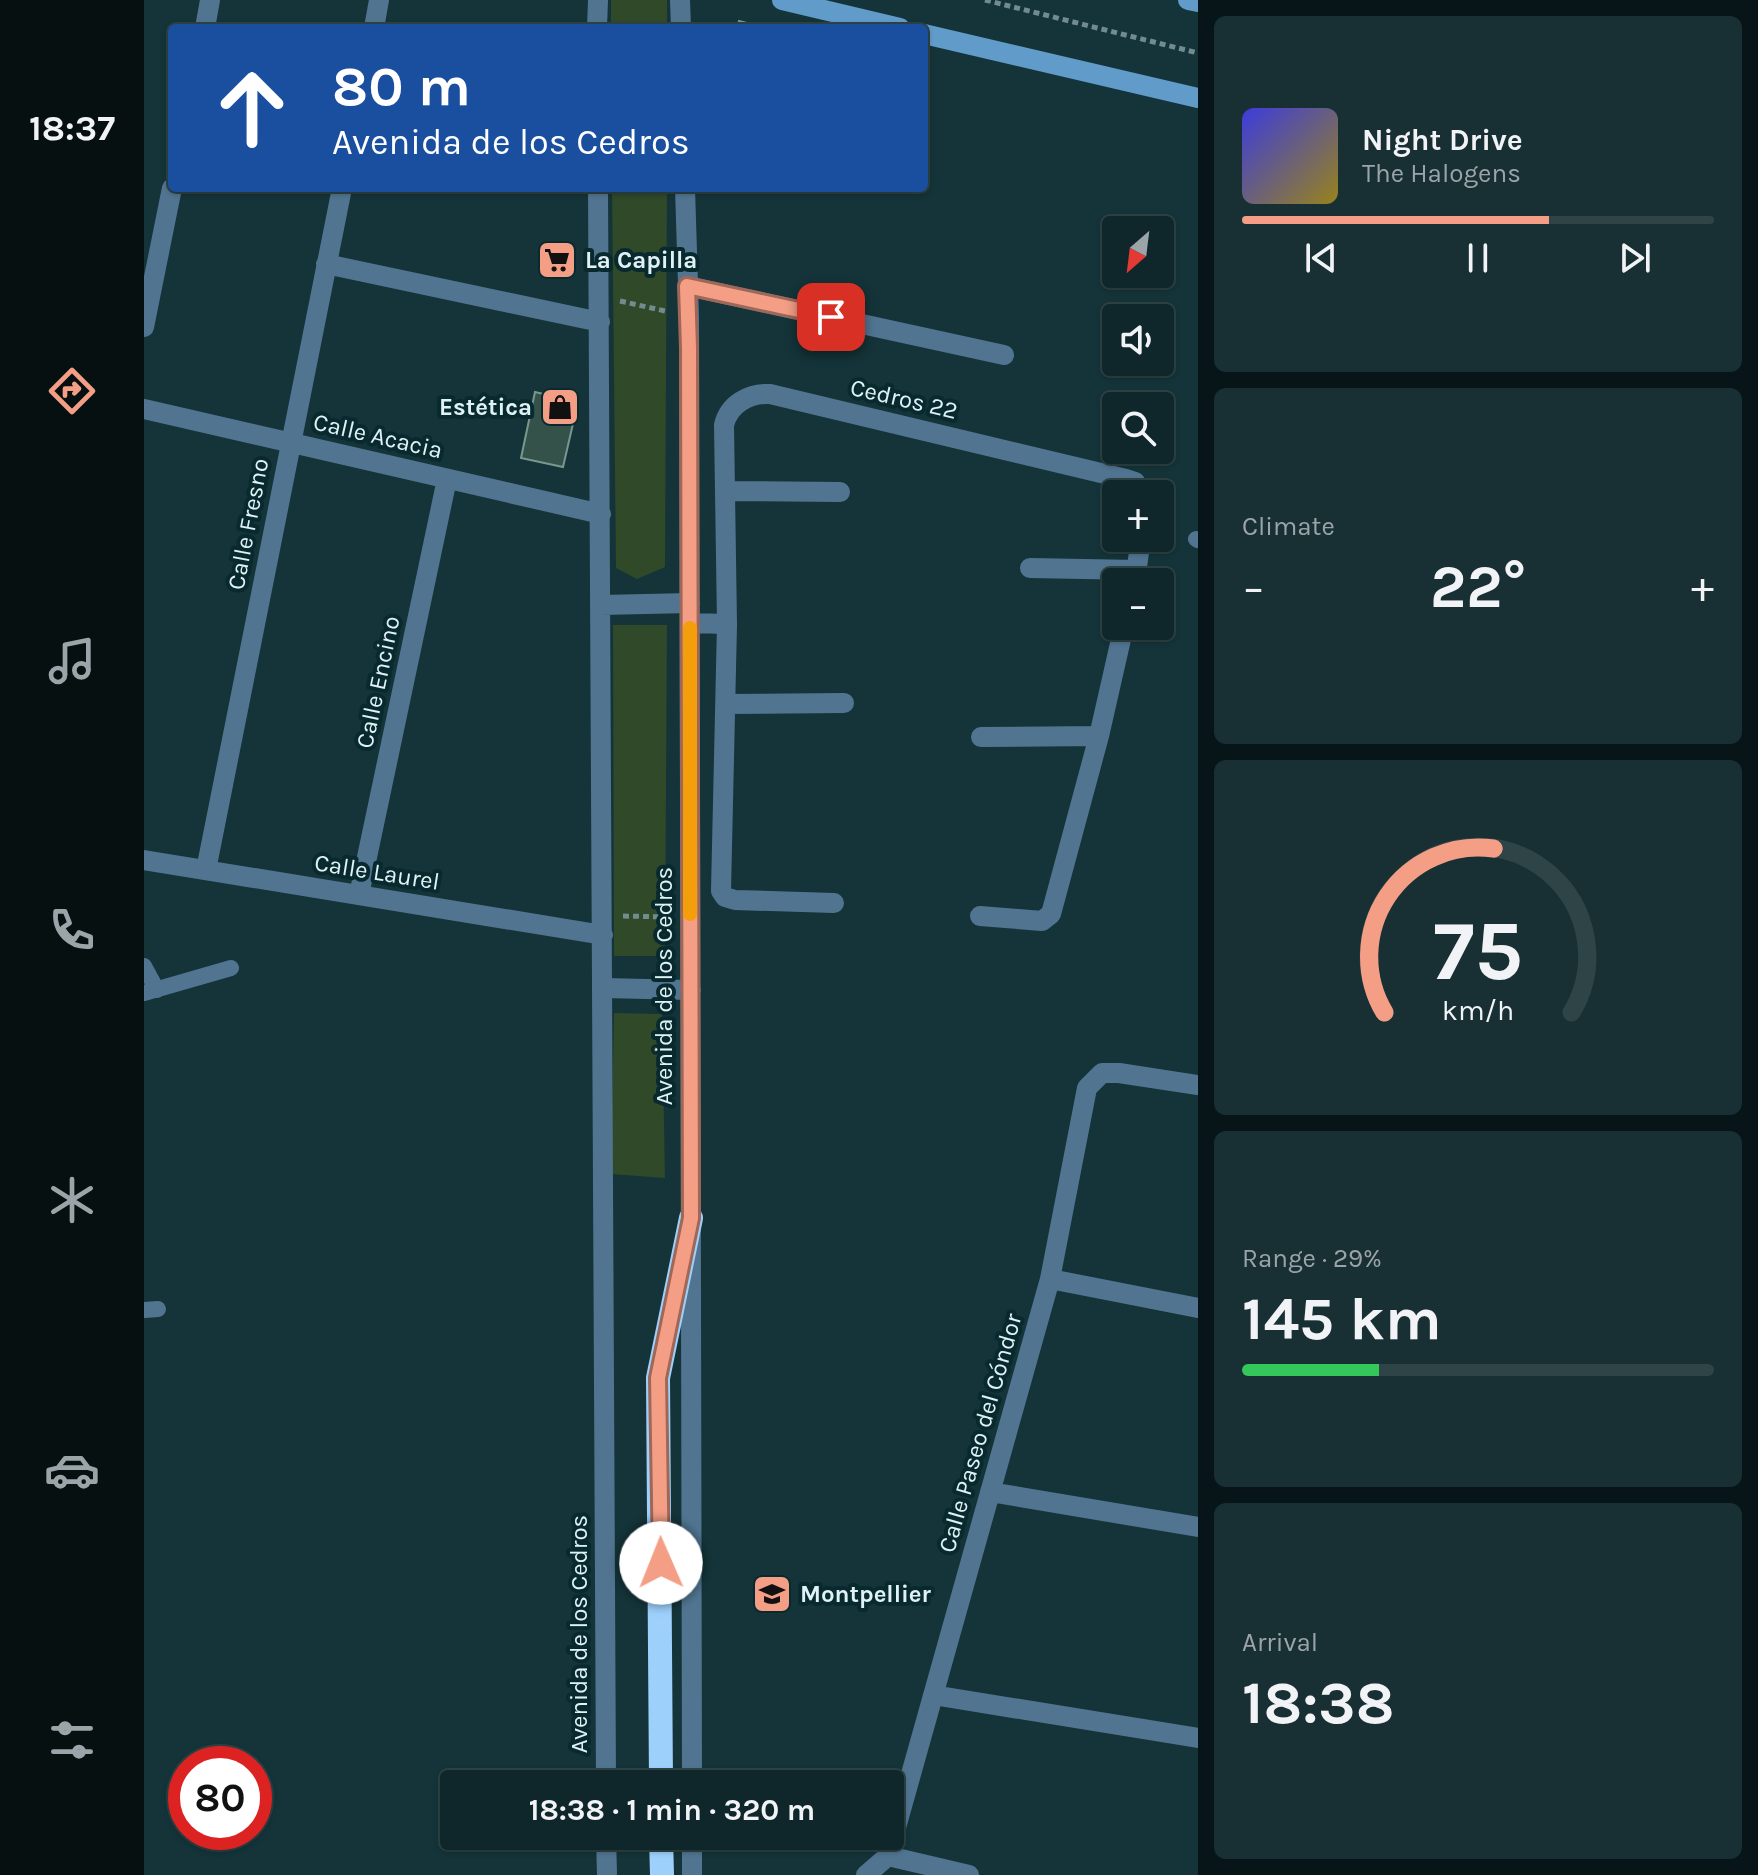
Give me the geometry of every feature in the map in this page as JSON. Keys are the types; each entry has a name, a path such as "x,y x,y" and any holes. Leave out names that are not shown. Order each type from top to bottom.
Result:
{"highway":[{"path":"661,1770 658,1378 691,1218"},
{"path":"661,1850 662,1875"}],"main road":[{"path":"782,0 883,24"},
{"path":"1188,0 1198,2"},
{"path":"928,35 1198,98"}],"street":[{"path":"206,24 210,0"},
{"path":"375,24 379,0"},
{"path":"597,24 598,0"},
{"path":"680,0 681,24"},
{"path":"144,327 171,192"},
{"name":"Calle Fresno","path":"206,870 341,192"},
{"name":"Avenida de los Cedros","path":"598,192 606,1770"},
{"name":"Avenida de los Cedros","path":"685,192 689,316 692,1770"},
{"path":"326,264 600,322"},
{"path":"687,286 1004,355"},
{"name":"Cedros 22","path":"834,903 746,902 725,897 721,891 727,624 724,425 727,413 750,396 770,394 1129,480"},
{"name":"Calle Acacia","path":"144,409 601,514"},
{"name":"Calle Encino","path":"359,895 447,479"},
{"path":"725,491 840,492"},
{"path":"1030,568 1102,573"},
{"path":"601,605 690,613 727,624"},
{"path":"980,916 1042,921 1051,914 1099,736 1121,640"},
{"path":"726,704 844,703"},
{"path":"981,737 1099,736"},
{"name":"Calle Laurel","path":"144,860 359,895 603,926"},
{"path":"603,988 691,990"},
{"name":"Calle Paseo del Cóndor","path":"888,1856 1050,1279 1087,1088 1102,1073 1198,1085"},
{"path":"1050,1279 1198,1308"},
{"path":"990,1492 1198,1527"},
{"path":"933,1695 1198,1738"},
{"path":"606,1850 607,1875"},
{"path":"692,1850 692,1875"},
{"path":"866,1875 888,1856 969,1875"}],"lane":[{"path":"144,966 150,992 231,968"}],"path":[{"path":"985,0 1198,53"},
{"path":"600,297 689,316"},
{"path":"603,926 690,917"}],"green space":[{"path":"611,0 667,0 667,24 611,24"},
{"path":"612,192 667,192 665,567 637,579 616,568"},
{"path":"613,625 667,625 665,956 614,956"},
{"path":"614,1013 662,1014 665,1178 611,1174"}],"building":[{"path":"535,392 578,402 563,467 521,458"}],"slow traffic":[{"path":"690,628 690,914"}],"place":[{"name":"La Capilla","path":"557,260"},
{"name":"Estética","path":"560,407"},
{"name":"Montpellier","path":"772,1594"}],"route":[{"path":"661,1563 658,1378 691,1218 687,286 831,317"}]}
